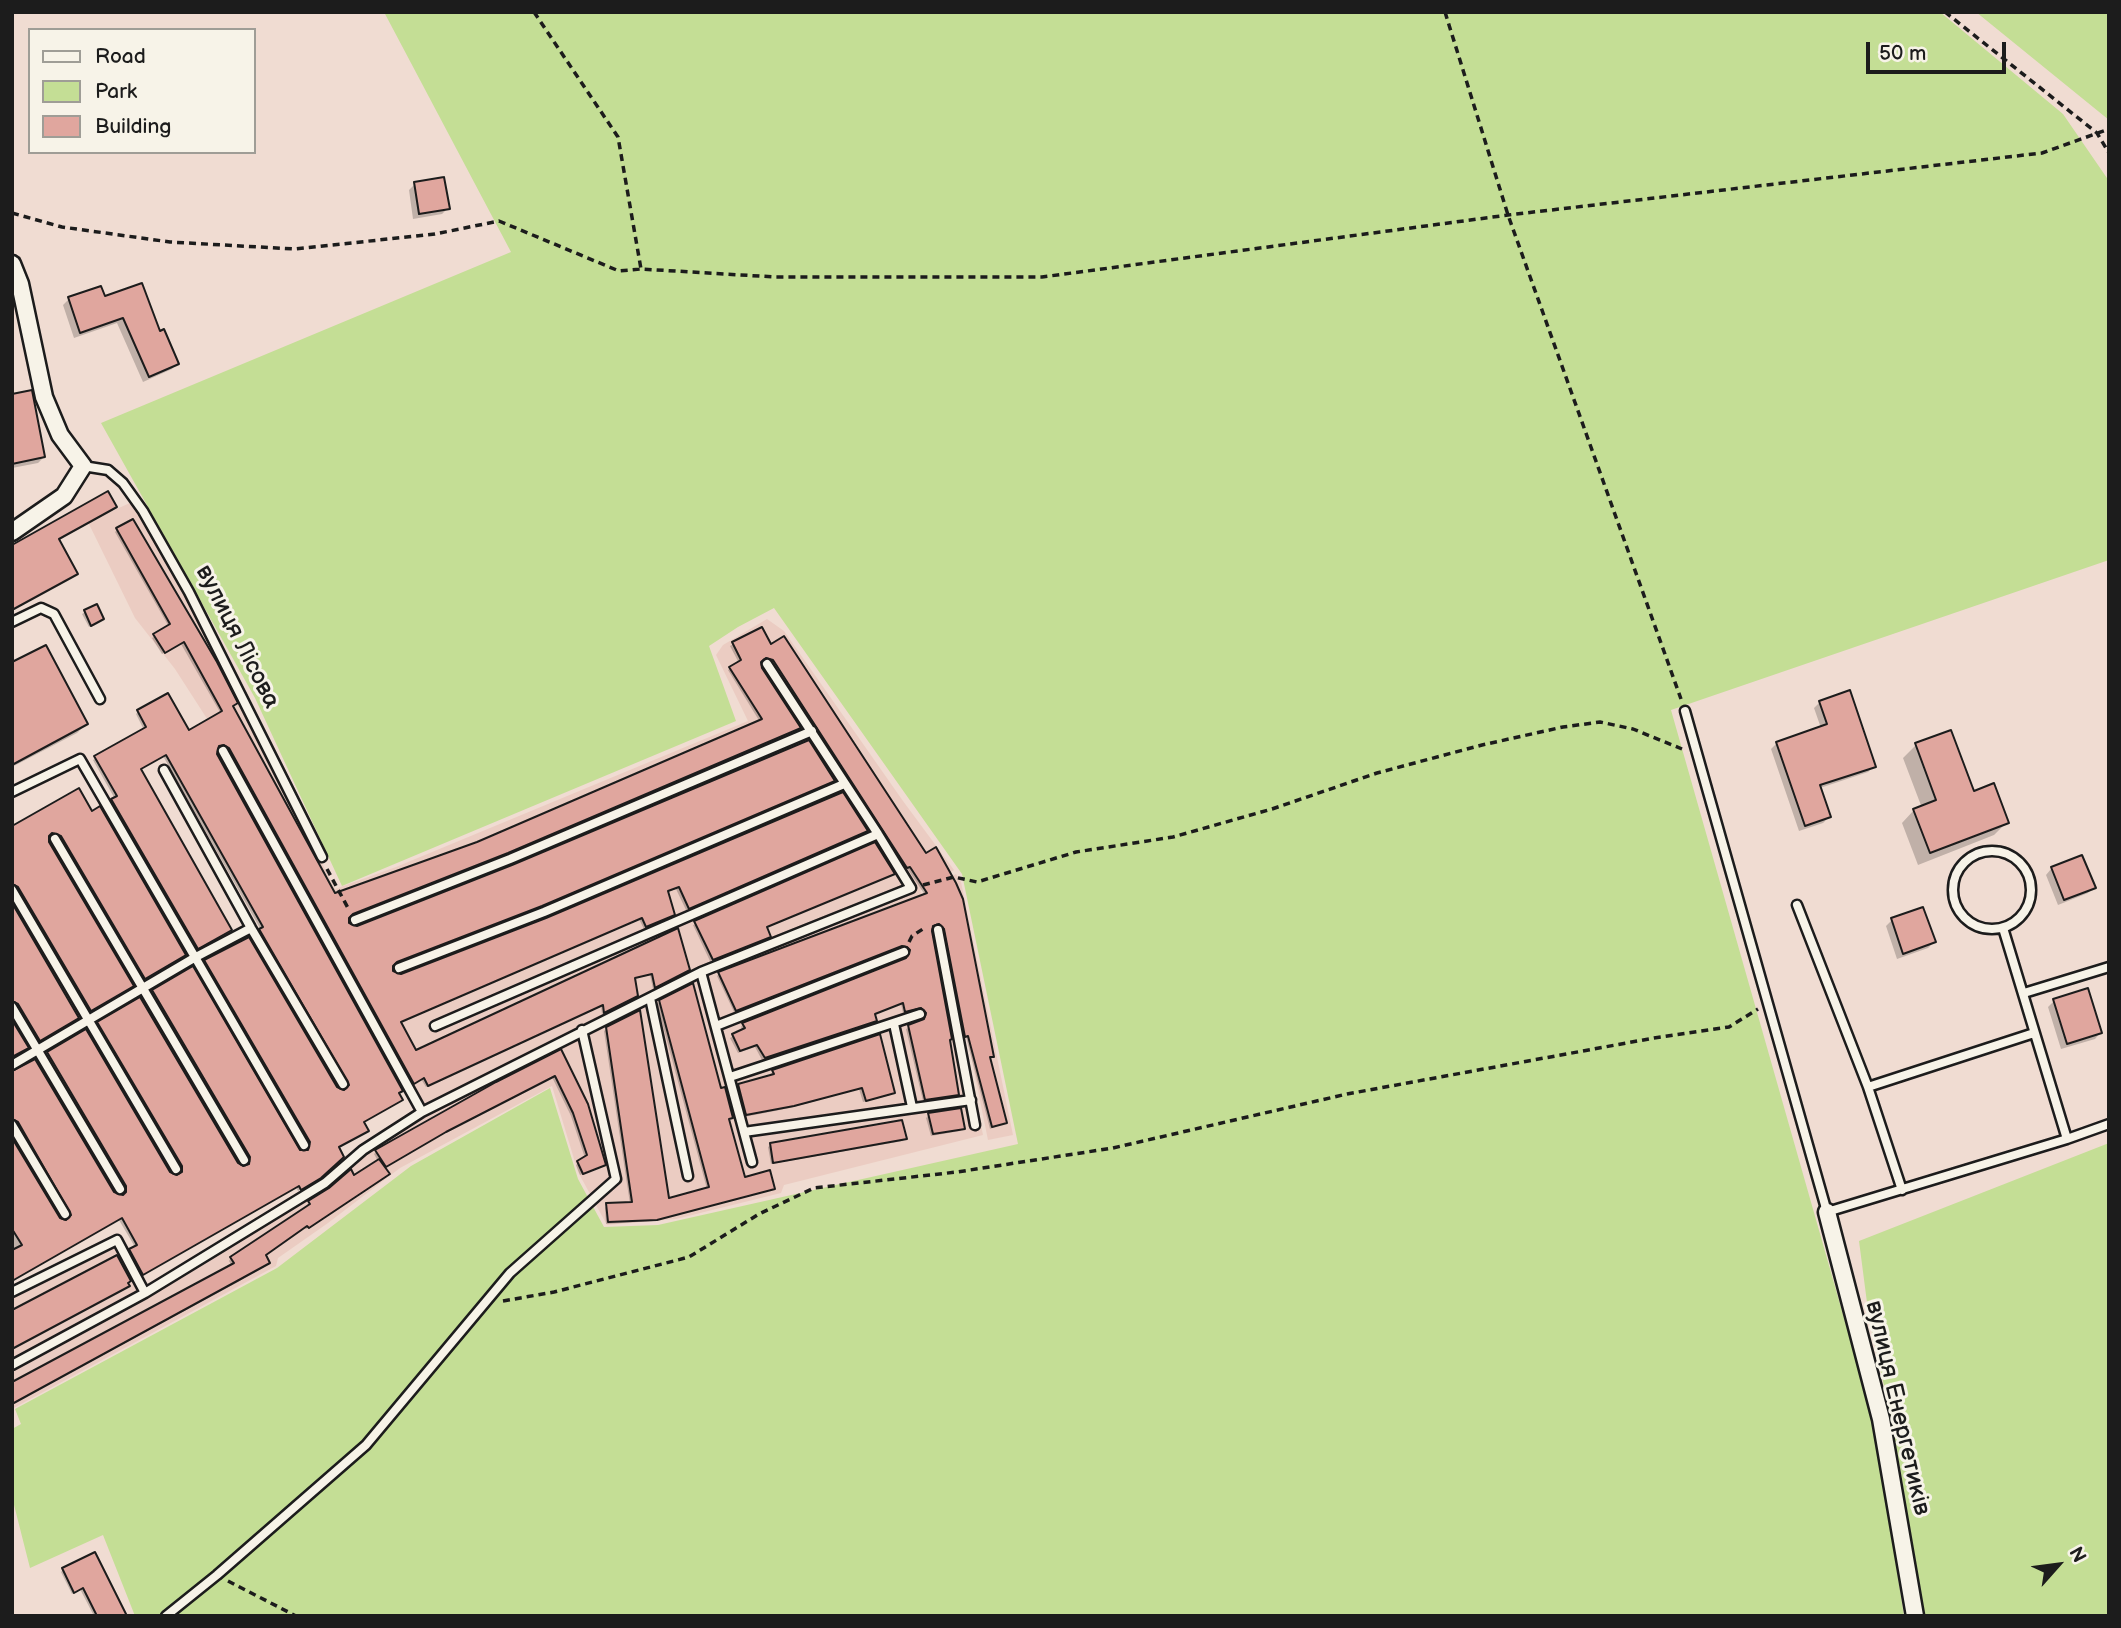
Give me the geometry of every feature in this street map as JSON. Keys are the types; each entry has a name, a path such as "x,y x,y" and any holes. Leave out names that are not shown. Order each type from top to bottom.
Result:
{"street":[{"path":"12,264 20,284 44,397 60,435 83,466 64,496 12,532"},
{"name":"вулиця Енергетиків","path":"1827,1212 1881,1419 1915,1616"}],"lane":[{"name":"вулиця Лісова","path":"83,466 108,470 123,483 143,511 189,592 321,857"},
{"path":"12,622 41,608 54,614 100,699"},
{"path":"12,1365 145,1293 325,1183 363,1150 422,1112 701,972 911,888 767,664"},
{"path":"1685,711 1827,1212 2109,1124"},
{"path":"355,920 510,859 812,731"},
{"path":"223,751 422,1112"},
{"path":"12,792 80,759 304,1145"},
{"path":"164,770 251,928 343,1084"},
{"path":"399,968 544,912 844,785"},
{"path":"435,1026 878,834"},
{"path":"55,839 244,1160"},
{"path":"2001,852 2013,857 2023,865 2029,877 2032,890 2024,914 2003,928 1977,926 1966,919 1958,909 1953,884 1957,872 1976,854 2001,852"},
{"path":"12,890 176,1169"},
{"path":"1797,905 1868,1087 1902,1190"},
{"path":"12,1065 194,958 251,928"},
{"path":"2003,928 2067,1139"},
{"path":"938,930 975,1125"},
{"path":"716,1026 904,952"},
{"path":"2024,993 2109,967"},
{"path":"701,972 752,1162"},
{"path":"650,998 688,1176"},
{"path":"12,1007 120,1189"},
{"path":"730,1077 920,1014"},
{"path":"894,1024 912,1107"},
{"path":"166,1616 366,1445 510,1273 616,1179 582,1030"},
{"path":"1868,1087 2034,1033"},
{"path":"744,1132 971,1100"},
{"path":"12,1125 65,1214"},
{"path":"12,1292 117,1240 145,1293"}],"path":[{"path":"534,12 618,137 641,269"},
{"path":"1445,12 1508,215 1685,711"},
{"path":"1945,12 2097,134 2109,153"},
{"path":"12,212 62,227 170,242 295,249 435,234 499,221 619,271 641,269 775,276 1042,277 1508,215 2042,153 2109,129"},
{"path":"911,888 954,877 977,882 1076,852 1173,837 1272,809 1377,773 1563,727 1600,722 1633,729 1698,755"},
{"path":"321,857 355,920"},
{"path":"904,952 912,936 927,926 938,930"},
{"path":"484,1304 554,1292 689,1256 760,1214 814,1188 957,1172 1113,1148 1347,1094 1654,1038 1729,1027 1768,1002"},
{"path":"217,1575 296,1616"}],"shaded area":[{"path":"132,502 209,638 335,889 396,867 748,721 716,655 723,645 767,619 784,631 954,870 920,891 939,918 983,1135 784,1185 781,1193 676,1219 607,1225 578,1172 552,1086 400,1168 278,1258 276,1266 12,1409 12,1297 114,1248 138,1290 314,1185 422,1103 222,742 175,669 135,618 88,522"},
{"path":"956,874 961,882 1013,1135 988,1140 943,919 924,891"}],"green space":[{"path":"384,12 1940,12 2063,114 2109,181 2109,560 1671,710 1873,1420 1904,1616 135,1616 103,1535 30,1568 12,1497 12,1429 21,1424 15,1409 277,1268 411,1166 550,1088 578,1179 604,1227 658,1225 1018,1144 962,874 774,608 709,646 736,721 342,886 255,698 101,423 511,252"},
{"path":"1976,12 2109,12 2109,120"},
{"path":"2109,1143 2109,1616 1925,1616 1892,1422 1869,1318 1859,1241"}],"building":[{"path":"444,177 450,209 419,214 414,182"},
{"path":"142,283 160,331 164,329 179,364 149,377 123,318 80,333 68,297 101,286 105,296"},
{"path":"32,390 45,457 12,464 12,394"},
{"path":"108,491 117,507 59,539 78,574 12,610 12,545"},
{"path":"133,519 217,662 238,703 233,706 335,893 477,842 762,719 729,667 741,660 732,642 762,627 771,644 784,636 926,853 936,847 956,883 963,899 994,1057 990,1057 1007,1123 992,1127 968,1036 965,1037 944,929 939,924 933,926 932,931 952,1039 950,1040 959,1095 925,1100 908,1025 924,1019 926,1013 921,1008 905,1012 903,1003 875,1014 877,1021 765,1058 757,1045 740,1051 732,1034 745,1028 742,1023 906,958 910,950 902,946 736,1011 718,972 927,893 910,867 907,868 773,660 766,658 761,662 762,668 801,728 508,853 353,914 349,923 357,926 512,865 809,740 835,781 542,906 397,962 393,971 401,974 546,918 843,792 868,831 689,909 679,887 668,891 675,915 646,927 642,918 401,1022 416,1050 678,928 690,970 655,988 652,974 635,978 638,996 604,1013 603,1005 428,1086 424,1078 414,1084 229,748 219,746 217,754 403,1091 399,1093 403,1100 364,1122 369,1131 339,1147 344,1157 321,1178 301,1190 299,1186 143,1275 129,1249 137,1245 122,1218 12,1281 12,1250 22,1245 12,1229 12,1138 60,1218 66,1220 71,1215 18,1122 12,1119 12,1071 35,1059 114,1192 123,1195 126,1186 47,1052 86,1029 170,1172 177,1175 182,1172 182,1166 97,1022 140,997 238,1163 243,1166 249,1164 250,1157 152,990 193,966 300,1150 308,1150 310,1142 204,960 249,937 337,1087 344,1090 349,1085 259,929 263,927 166,755 141,769 232,930 198,949 111,799 117,796 94,756 146,727 137,710 168,693 189,730 222,711 184,642 165,653 153,634 170,624 116,528"},
{"path":"97,604 104,619 91,626 84,610"},
{"path":"46,645 88,724 12,765 12,662"},
{"path":"1850,690 1876,767 1820,785 1831,817 1805,826 1776,742 1827,724 1819,701"},
{"path":"1951,730 1974,791 1994,783 2009,823 1930,853 1913,809 1936,800 1915,743"},
{"path":"79,788 92,811 100,806 186,955 145,979 61,836 52,833 49,842 134,986 91,1011 18,887 12,884 12,826"},
{"path":"875,842 895,874 767,927 771,937 713,960 694,921"},
{"path":"2082,855 2096,888 2064,900 2051,867"},
{"path":"12,903 79,1018 40,1041 18,1004 12,1001"},
{"path":"1923,907 1936,942 1903,954 1891,918"},
{"path":"693,983 721,1088 725,1087 733,1118 729,1119 745,1177 770,1170 775,1189 657,1220 608,1222 606,1203 632,1202 606,1027 640,1010 669,1198 709,1187 659,1000"},
{"path":"2088,988 2102,1033 2067,1044 2053,999"},
{"path":"12,1020 29,1048 12,1057"},
{"path":"880,1034 895,1093 866,1101 862,1088 794,1106 746,1115 738,1084 774,1074 772,1070"},
{"path":"561,1049 588,1104 606,1165 583,1174 577,1161 587,1155 573,1113 555,1076 446,1132 386,1167 375,1150 496,1082"},
{"path":"961,1108 965,1129 933,1134 928,1113"},
{"path":"902,1120 907,1139 773,1163 770,1143"},
{"path":"379,1159 390,1174 266,1255 270,1263 12,1404 12,1382 234,1263 230,1257 310,1204 308,1201 329,1188 351,1169 354,1175"},
{"path":"117,1255 131,1281 128,1283 130,1286 12,1349 12,1310"},
{"path":"95,1552 127,1616 97,1616 83,1588 74,1593 62,1568"}]}
